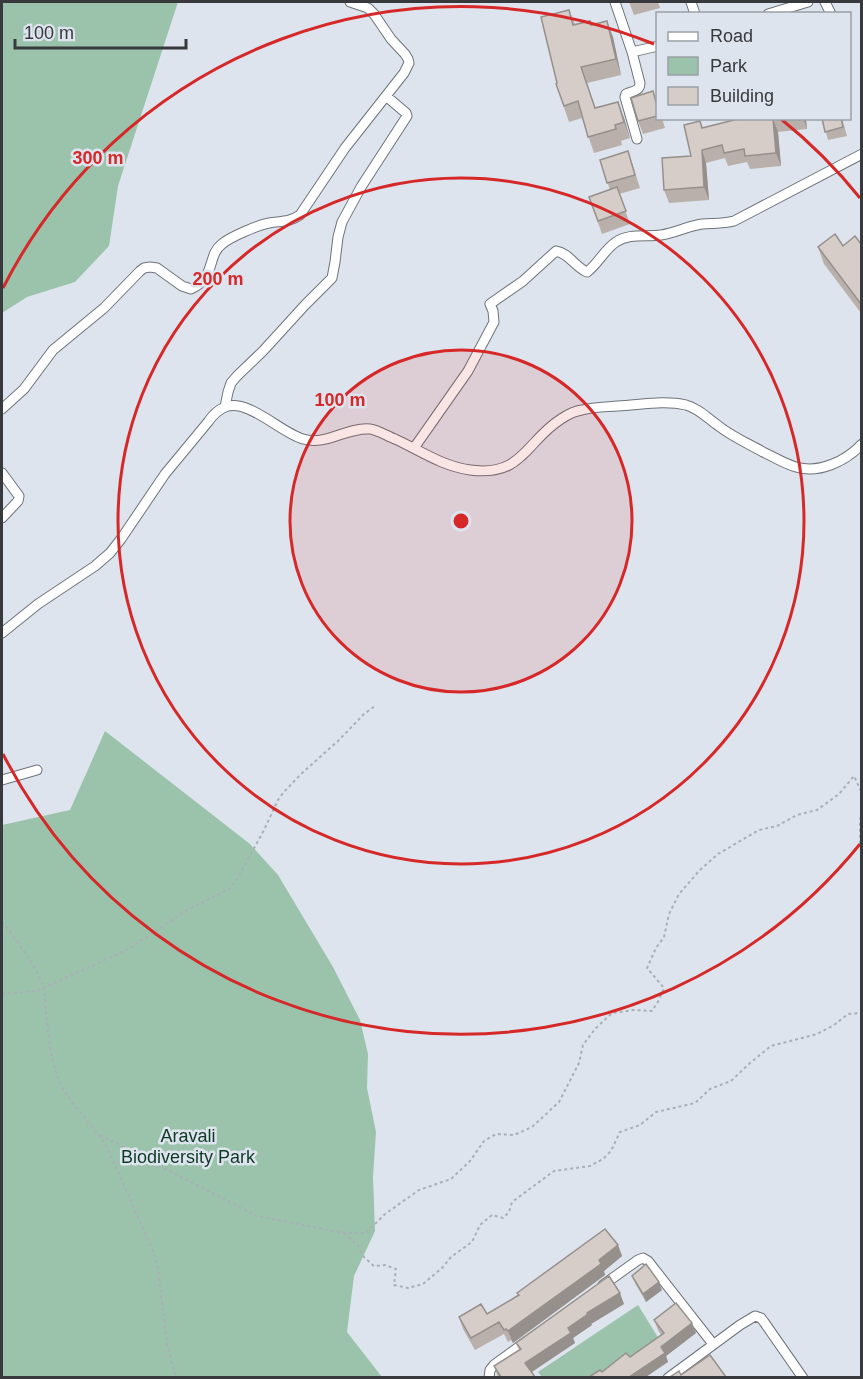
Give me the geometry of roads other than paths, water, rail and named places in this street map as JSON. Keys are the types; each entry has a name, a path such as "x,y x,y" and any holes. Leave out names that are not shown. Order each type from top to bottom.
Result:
{"street":[{"path":"2,409 24,389 53,350 114,299 140,271 150,267 157,268 182,286 191,289 205,279 220,245 261,225 287,222 300,214 345,148 409,63 374,14 368,8 350,2"},
{"path":"615,2 632,52 640,85 638,90 626,94 625,98 637,139"},
{"path":"775,12 808,2"},
{"path":"632,52 656,46"},
{"path":"225,407 231,383 332,278 342,222 361,187 407,116 386,96"},
{"path":"414,448 468,371 494,322 490,304 523,281 556,250 564,252 587,272 617,241 634,236 661,235 700,224 722,224 734,221 861,154"},
{"path":"2,633 38,604 95,566 110,553 165,474 207,422 225,407 243,407 303,439 327,440 349,432 370,429 448,465 470,470 490,471 508,466 559,420 575,412 595,408 669,403 699,411 745,442 797,468 819,469 831,465 843,459 861,444"},
{"path":"2,473 19,496 18,501 2,518"},
{"path":"2,780 37,770"},
{"path":"599,1288 643,1258 648,1261 713,1344"},
{"path":"668,1377 755,1316 760,1318 803,1377"},
{"path":"489,1377 494,1365 532,1337"}],"park label":[{"name":"Aravali Biodiversity Park","path":"188,1146"}]}
